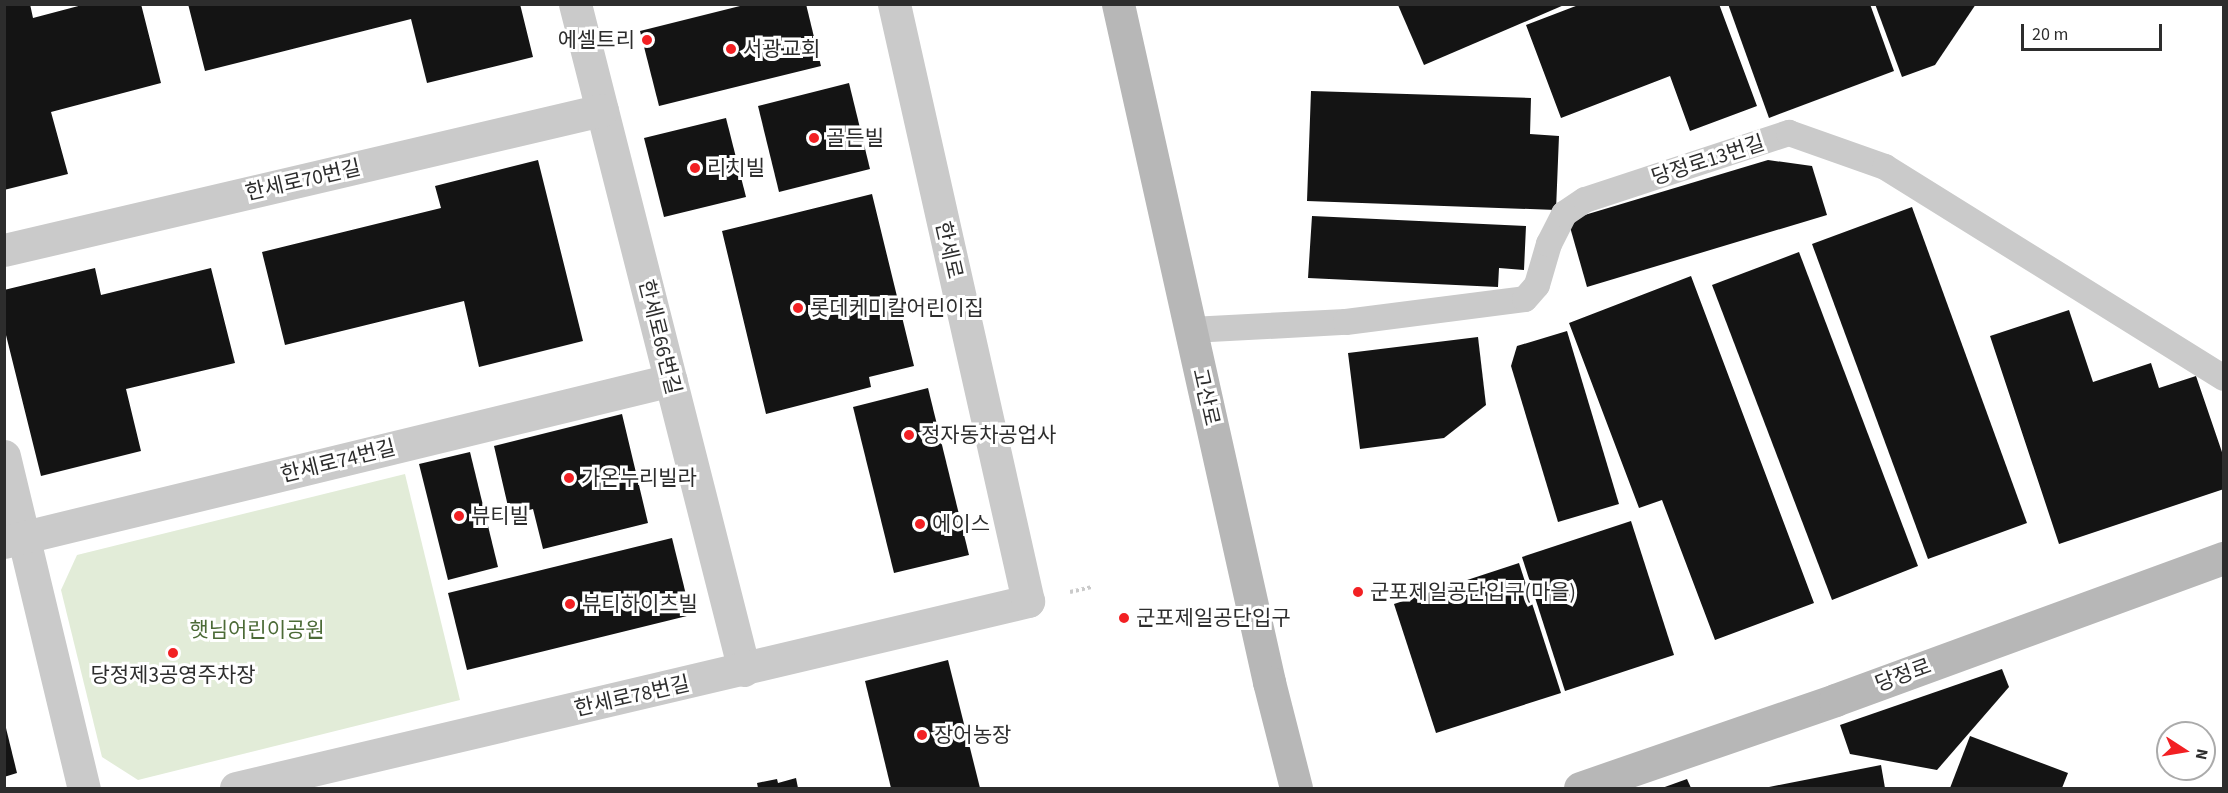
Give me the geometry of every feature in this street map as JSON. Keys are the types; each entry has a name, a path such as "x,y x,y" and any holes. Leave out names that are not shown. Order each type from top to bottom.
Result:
{"street":[{"name":"한세로66번길","path":"575,4 744,670"},
{"name":"한세로","path":"894,4 1028,601"},
{"name":"고산로","path":"1118,4 1296,789"},
{"name":"한세로70번길","path":"4,250 602,110"},
{"name":"한세로74번길","path":"14,540 671,380"},
{"path":"4,456 14,540 84,789"},
{"name":"당정로","path":"1581,789 1835,700 2223,558"},
{"name":"한세로78번길","path":"236,789 1028,601"}],"lane":[{"name":"당정로13번길","path":"1191,330 1346,322 1525,299 1537,285 1549,244 1564,214 1585,200 1789,134 1885,167 2223,378"}],"green space":[{"name":"햇님어린이공원","path":"405,474 460,700 138,780 102,757 61,590 77,555"}],"building":[{"path":"4,4 30,4 33,18 86,4 141,4 161,83 51,112 68,174 4,190"},
{"path":"188,4 520,4 533,57 427,83 411,19 205,71"},
{"name":"서광교회","path":"748,4 806,4 821,66 659,106 640,31"},
{"path":"1581,4 1719,4 1757,106 1690,131 1670,76 1561,118 1526,25"},
{"path":"1728,4 1870,4 1894,71 1769,118"},
{"path":"1875,4 1976,4 1935,65 1902,77"},
{"path":"1398,5 1564,5 1424,65"},
{"name":"골든빌","path":"849,83 870,169 779,192 758,106"},
{"path":"1311,91 1531,98 1530,134 1559,136 1556,210 1307,201"},
{"name":"리치빌","path":"726,118 746,197 664,217 644,138"},
{"path":"538,160 583,341 479,367 464,301 285,345 262,252 441,208 435,186"},
{"path":"1768,160 1812,166 1827,215 1587,287 1568,220"},
{"name":"롯데케미칼어린이집","path":"872,194 914,366 869,377 871,387 766,414 722,231"},
{"path":"1912,207 2027,523 1928,559 1812,244"},
{"path":"1312,216 1526,226 1524,270 1499,268 1498,287 1308,278"},
{"path":"1799,252 1918,566 1832,600 1712,285"},
{"path":"95,268 101,295 211,268 235,363 126,389 141,451 41,476 4,327 4,290"},
{"path":"1691,276 1814,603 1715,640 1662,500 1639,508 1569,323"},
{"path":"2069,310 2093,382 2151,363 2159,388 2196,376 2224,458 2224,489 2059,544 1990,336"},
{"path":"1567,331 1619,504 1558,522 1511,366 1517,346"},
{"path":"1478,337 1486,405 1444,438 1360,449 1348,353"},
{"path":"928,388 969,555 894,573 853,407"},
{"name":"가온누리빌라","path":"622,414 648,523 543,549 533,509 510,515 494,446"},
{"name":"뷰티빌","path":"470,452 498,567 448,580 419,464"},
{"path":"1631,521 1674,655 1565,691 1522,557"},
{"name":"뷰티하이츠빌","path":"672,538 691,615 467,670 448,593"},
{"path":"1519,563 1561,693 1436,733 1394,604"},
{"name":"장어농장","path":"948,660 980,788 891,788 865,681"},
{"path":"2002,669 2009,687 1937,770 1850,754 1840,725"},
{"path":"4,725 17,773 4,777"},
{"path":"1970,736 2068,773 2062,788 1950,788"},
{"path":"1881,765 1885,788 1769,788 1769,787"},
{"path":"796,778 798,788 758,788 757,783 777,779 778,783"},
{"path":"1687,779 1691,788 1662,788"}],"place":[{"name":"에셀트리","path":"647,40"},
{"name":"서광교회","path":"731,49"},
{"name":"골든빌","path":"814,138"},
{"name":"리치빌","path":"695,168"},
{"name":"롯데케미칼어린이집","path":"798,308"},
{"name":"정자동차공업사","path":"909,435"},
{"name":"가온누리빌라","path":"569,478"},
{"name":"뷰티빌","path":"459,516"},
{"name":"에이스","path":"920,524"},
{"name":"군포제일공단입구(마을)","path":"1358,592"},
{"name":"뷰티하이츠빌","path":"570,604"},
{"name":"군포제일공단입구","path":"1124,618"},
{"name":"당정제3공영주차장","path":"173,653"},
{"name":"장어농장","path":"922,735"}]}
